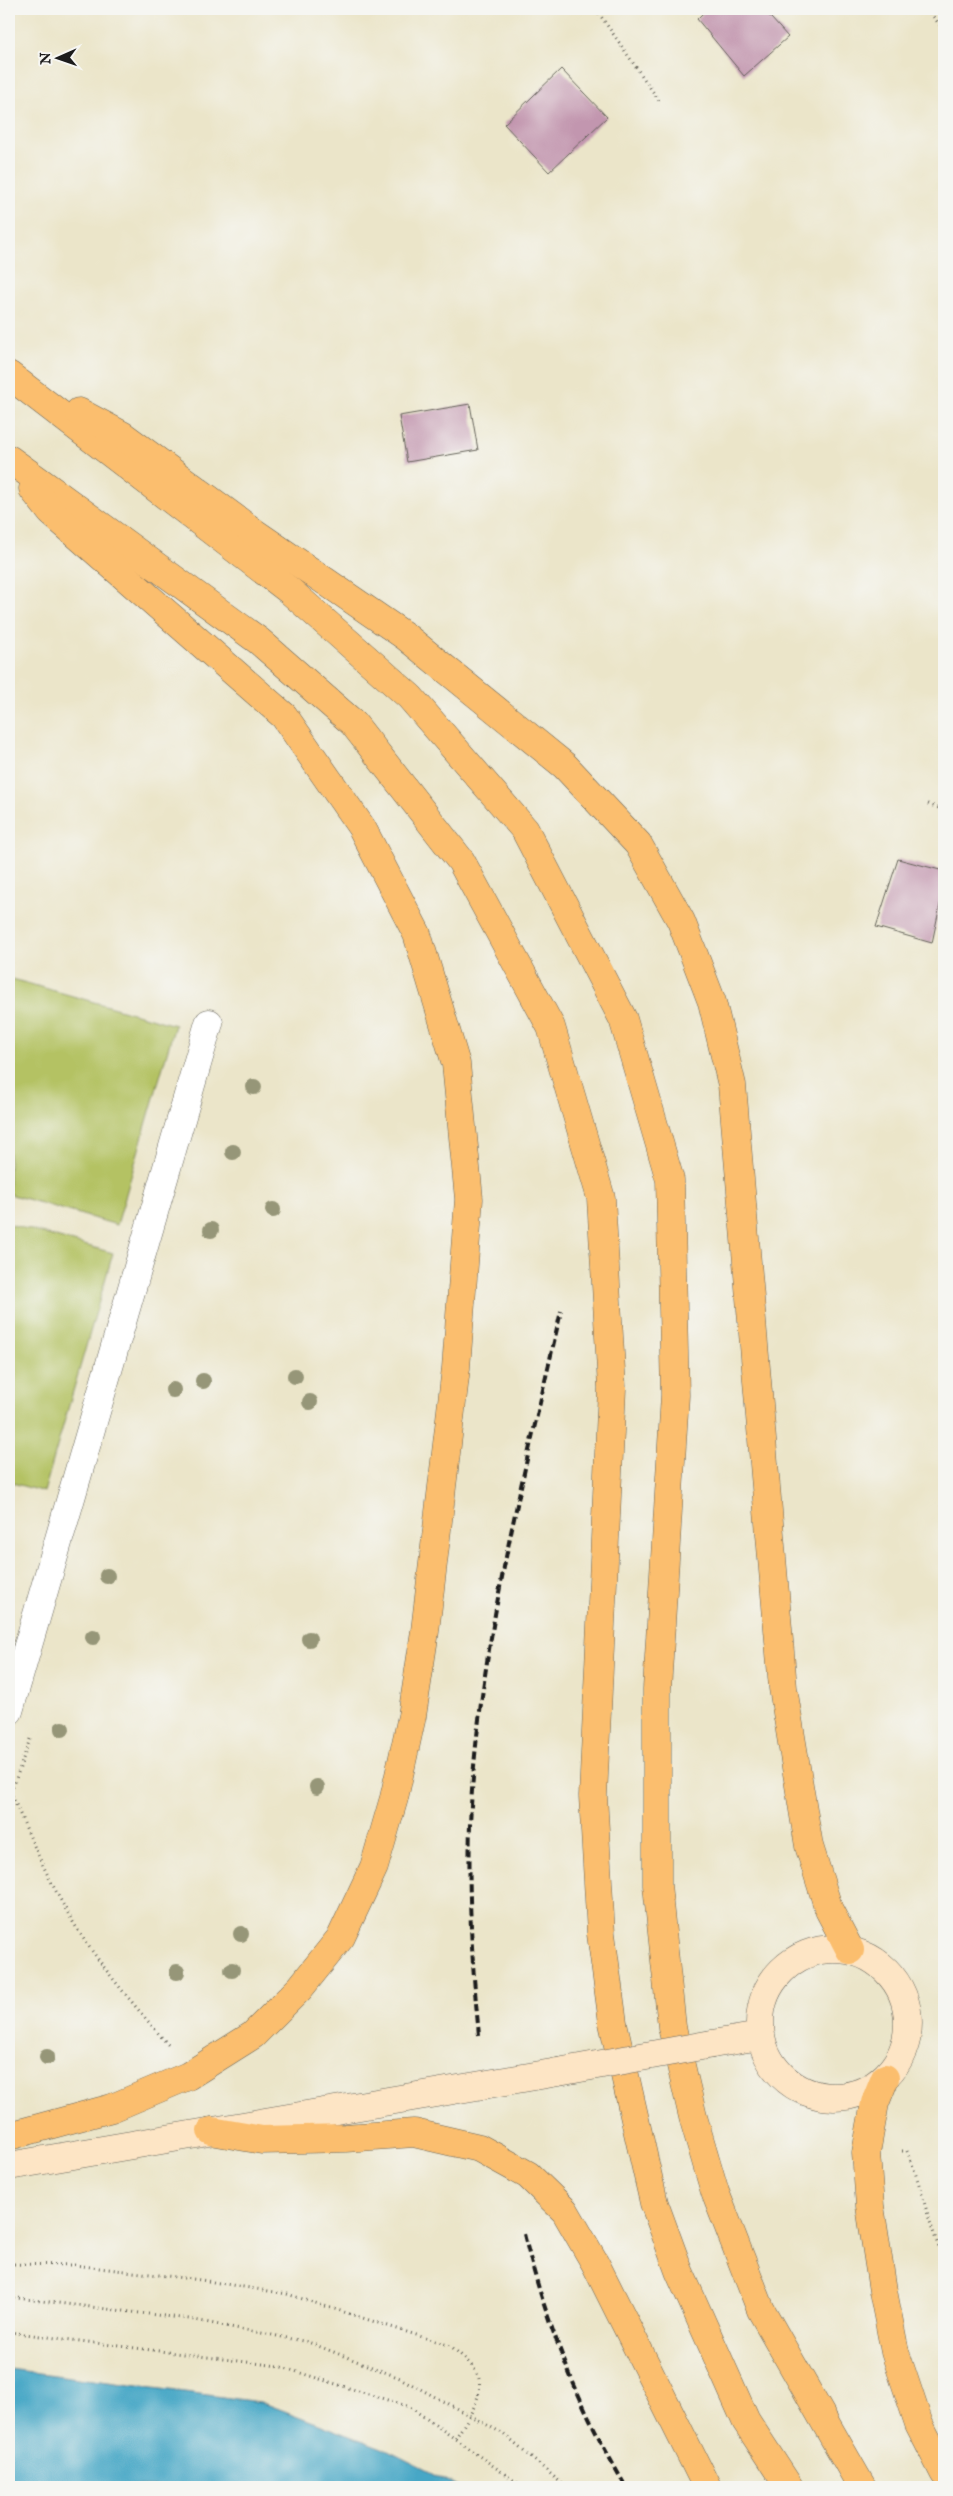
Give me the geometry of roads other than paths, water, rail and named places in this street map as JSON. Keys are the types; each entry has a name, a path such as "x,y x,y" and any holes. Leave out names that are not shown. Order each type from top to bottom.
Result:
{"highway":[{"path":"9,375 122,435 255,533 405,636 565,766 638,844 681,921 712,1002 732,1085 782,1688 809,1846 829,1910 850,1950"},
{"path":"9,375 290,591 410,697 525,830 623,1019 670,1180 675,1395 657,1689 657,1885 672,2027 693,2117 715,2192 761,2310 862,2487"},
{"path":"9,458 51,512 284,716 362,828 417,934 456,1064 469,1199 456,1368 425,1632 412,1716 394,1798 374,1867 340,1937 300,1988 253,2036 188,2076 112,2108 9,2136"},
{"path":"9,458 258,641 354,723 461,861 551,1026 601,1198 612,1388 593,1796 600,1934 613,2023 654,2203 676,2262 746,2421 789,2487"},
{"path":"885,2078 875,2103 866,2153 870,2206 894,2352 916,2415 944,2473"},
{"path":"211,2131 262,2140 345,2138 414,2132 479,2148 528,2175 565,2211 595,2263 707,2487"}],"main road":[{"path":"826,1948 850,1950 871,1958 889,1973 902,1992 908,2015 907,2038 899,2060 885,2078 866,2091 844,2098 821,2097 799,2090 781,2076 767,2058 760,2036 760,2011 767,1988 782,1969 802,1955 826,1948"},
{"path":"9,2166 760,2036"}],"street":[{"path":"9,1711 209,1022"}],"water":[{"path":"9,2369 261,2402 382,2448 460,2487 9,2487"}],"railway":[{"path":"479,2035 470,1904 470,1824 482,1694 504,1566 561,1311"},
{"path":"524,2234 543,2300 566,2364 593,2426 626,2487"}]}
